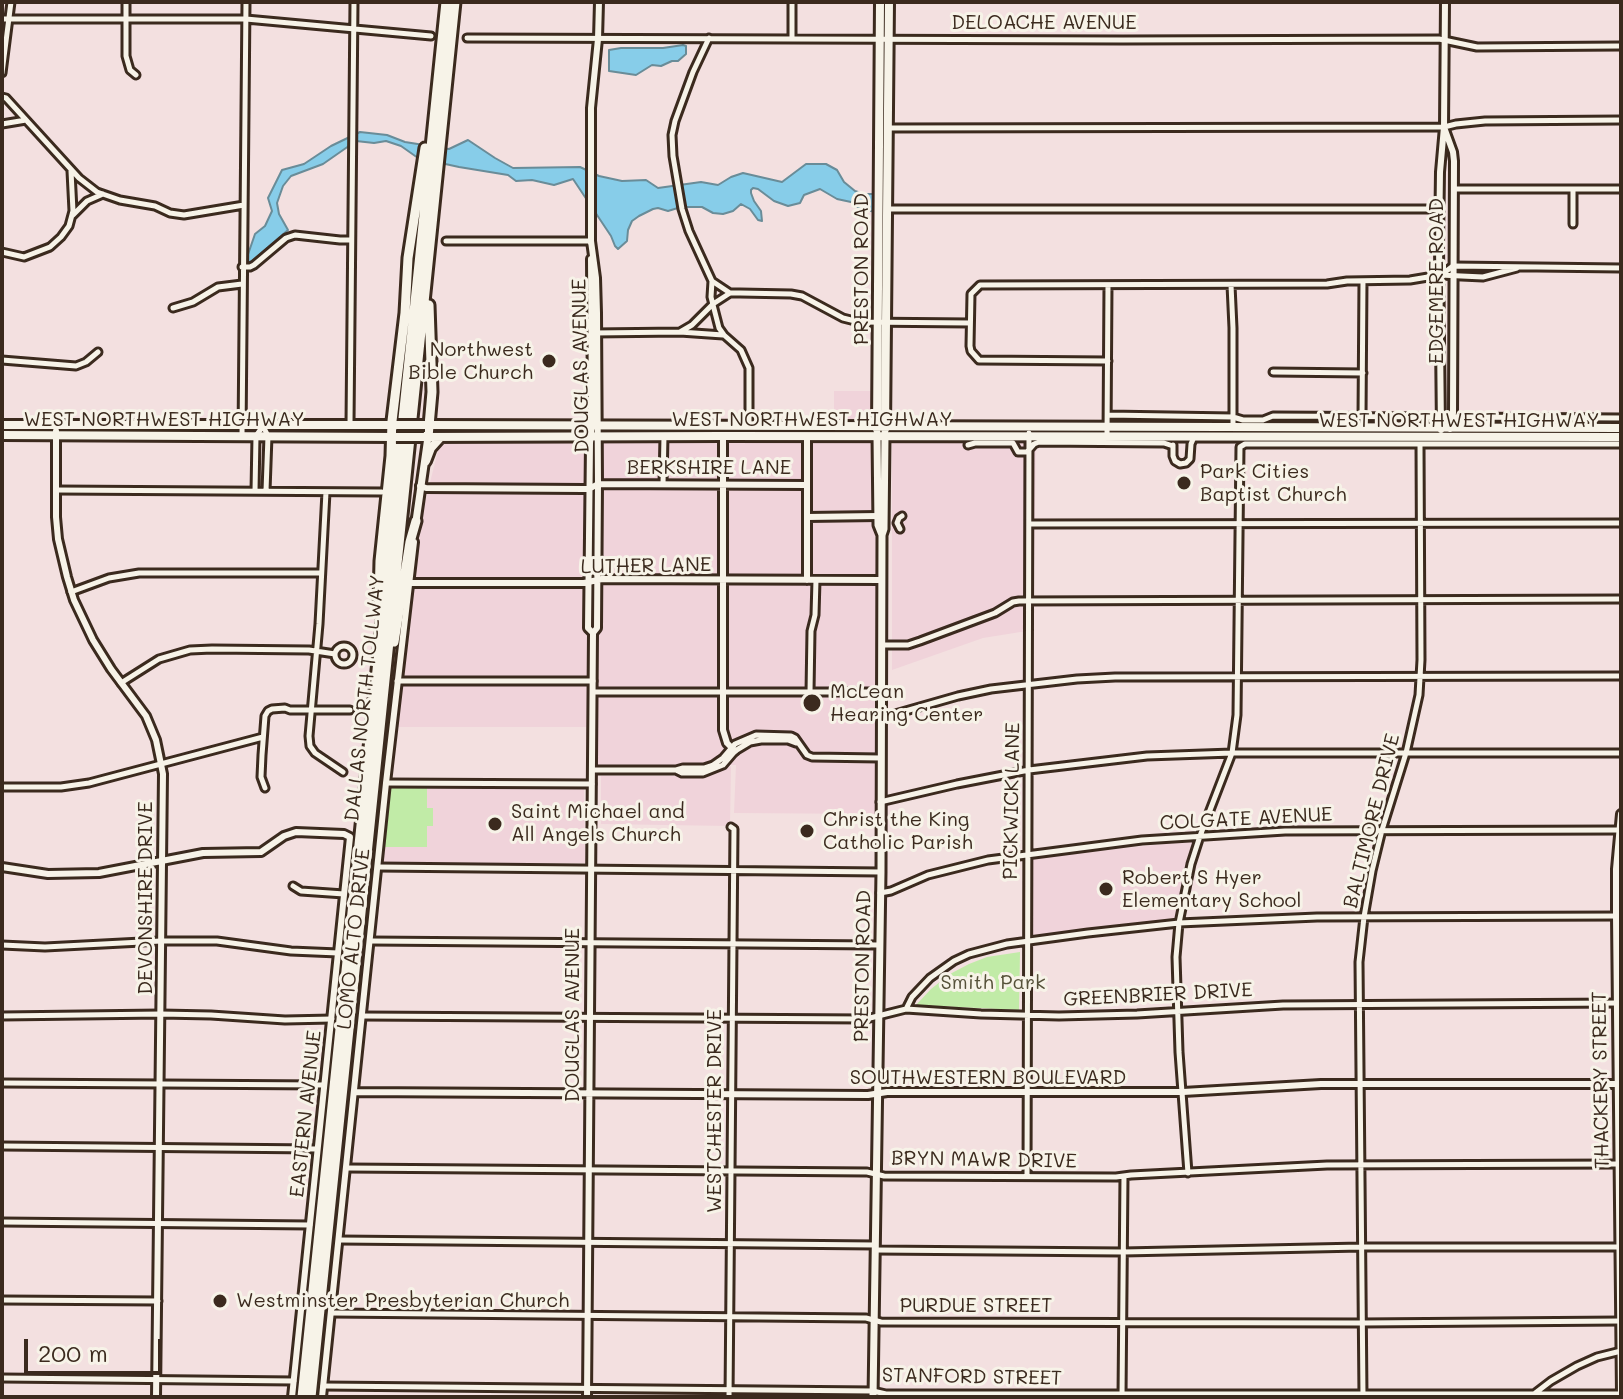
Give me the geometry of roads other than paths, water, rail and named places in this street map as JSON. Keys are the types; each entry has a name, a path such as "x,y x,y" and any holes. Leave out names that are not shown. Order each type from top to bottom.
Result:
{"highway":[{"name":"DALLAS NORTH TOLLWAY","path":"302,1397 446,2"},
{"name":"DALLAS NORTH TOLLWAY","path":"311,1397 455,2"},
{"path":"379,646 379,573 405,323 408,258 435,97"},
{"path":"426,437 432,392 428,268"},
{"path":"385,668 394,643 416,521"}],"main road":[{"name":"PRESTON ROAD","path":"873,1394 881,872 882,580 879,523 884,39 880,2"},
{"name":"PRESTON ROAD","path":"884,39 889,2"},
{"name":"WEST NORTHWEST HIGHWAY","path":"2,435 242,431 263,426 350,425 571,431 774,426 881,431 1107,431 1233,424 1621,428"},
{"path":"1174,441 1179,431 1223,431 1233,424"},
{"name":"WEST NORTHWEST HIGHWAY","path":"2,425 242,431 256,436 440,437 571,431"},
{"path":"723,436 730,431 765,431 774,426"},
{"name":"WEST NORTHWEST HIGHWAY","path":"1107,431 1174,441 1194,437 1446,428 1621,437"},
{"name":"WEST NORTHWEST HIGHWAY","path":"594,431 664,436 807,436 881,431"},
{"name":"LOMO ALTO DRIVE","path":"416,521 426,461 426,437"},
{"path":"426,461 440,437"}],"street":[{"path":"2,73 11,2"},
{"path":"126,2 127,64 136,75"},
{"path":"242,431 246,2"},
{"path":"350,425 354,2"},
{"name":"DOUGLAS AVENUE","path":"587,1397 589,943 593,633 597,628 598,520 594,431 591,108 599,2"},
{"path":"792,2 792,38"},
{"name":"EDGEMERE ROAD","path":"1445,2 1440,275 1446,428"},
{"path":"2,19 246,19 431,36"},
{"name":"DELOACHE AVENUE","path":"467,38 1439,39 1477,47 1621,46"},
{"path":"709,38 673,127 673,156 682,209 712,281 711,297 719,328 741,350 749,368 749,426"},
{"path":"2,97 85,184 103,194 184,215 244,205"},
{"path":"2,124 26,120"},
{"path":"883,128 1444,127 1485,121 1621,120"},
{"name":"EDGEMERE ROAD","path":"1444,127 1453,152 1454,189 1446,428"},
{"path":"1441,152 1453,152"},
{"path":"2,252 24,257 50,247 69,226 73,193 70,167"},
{"path":"1454,189 1621,189"},
{"path":"1573,189 1573,224"},
{"path":"72,215 87,201 103,194"},
{"path":"883,209 1440,209"},
{"path":"242,267 254,265 286,238 295,235 351,240"},
{"path":"446,241 591,241"},
{"path":"1440,275 1453,266 1621,268"},
{"path":"1108,361 979,360 971,351 971,294 980,285 1327,284 1410,280 1440,275 1483,277 1517,268"},
{"path":"712,281 730,293 802,296 843,318 859,322 970,323"},
{"path":"1362,417 1363,281"},
{"path":"173,308 193,302 218,287 242,284"},
{"path":"1107,431 1108,285"},
{"path":"1231,285 1233,424"},
{"path":"680,332 730,293"},
{"path":"594,333 724,335"},
{"path":"2,360 76,366 98,352"},
{"path":"1273,372 1363,373"},
{"path":"1108,415 1233,424 1273,416 1362,417 1446,428 1621,418"},
{"name":"DEVONSHIRE DRIVE","path":"56,425 58,539 71,592 93,640 146,716 162,765 156,1397"},
{"path":"255,491 256,436 263,426 268,436 266,491"},
{"name":"DOUGLAS AVENUE","path":"593,633 588,628 588,582 589,489 594,431"},
{"name":"PICKWICK LANE","path":"1027,1176 1029,431"},
{"path":"663,484 664,436"},
{"path":"723,436 724,737 733,749"},
{"path":"807,436 807,580"},
{"path":"968,445 1011,443 1016,445 1018,452 1029,451 1039,442 1174,441 1173,456 1180,464 1190,459 1194,437"},
{"name":"BALTIMORE DRIVE","path":"1363,1396 1359,962 1372,871 1406,753 1419,695 1420,444"},
{"path":"1188,1173 1175,971 1179,923 1191,864 1232,753 1237,715 1241,446 1621,444"},
{"name":"BERKSHIRE LANE","path":"420,486 589,489 598,484 807,485"},
{"path":"56,490 382,492"},
{"path":"326,492 309,736 310,746 323,760 343,772"},
{"path":"900,529 897,523 902,516"},
{"path":"807,517 879,523"},
{"path":"589,520 598,520"},
{"name":"LOMO ALTO DRIVE","path":"322,1397 416,521"},
{"path":"1029,524 1621,523"},
{"path":"589,531 597,531"},
{"path":"71,592 109,578 139,573 321,573"},
{"path":"810,692 816,580"},
{"name":"LUTHER LANE","path":"410,583 882,580"},
{"path":"882,645 908,645 995,613 1013,602 1029,600 1621,599"},
{"path":"121,683 159,659 190,650 309,650 335,654"},
{"path":"881,718 958,696 1029,684 1115,677 1621,676"},
{"path":"397,681 593,681"},
{"path":"593,692 881,692"},
{"path":"265,788 261,777 265,716 268,711 350,710"},
{"path":"2,787 74,786 263,737"},
{"path":"592,770 710,771 723,765 733,749 749,740 788,740 797,743 812,757 880,758"},
{"path":"880,802 1029,770 1147,756 1232,753 1621,753"},
{"path":"386,783 592,784"},
{"name":"THACKERY STREET","path":"1621,814 1616,869 1621,1394"},
{"name":"WESTCHESTER DRIVE","path":"729,1397 734,870 734,829 731,827"},
{"name":"COLGATE AVENUE","path":"879,893 956,867 1116,843 1285,831 1620,830"},
{"name":"EASTERN AVENUE","path":"162,861 203,853 261,852 284,836 296,832 348,835 350,840 292,1397"},
{"path":"2,867 48,874 81,874 162,861"},
{"path":"378,867 881,872"},
{"path":"293,886 301,891 344,894"},
{"path":"906,1009 919,988 954,961 988,948 1028,941 1179,923 1255,919 1618,916"},
{"path":"2,945 45,947 217,941 291,951 338,953"},
{"path":"370,941 878,945"},
{"name":"GREENBRIER DRIVE","path":"362,1016 866,1019 906,1009 1027,1016 1358,1003 1619,1003"},
{"path":"2,1016 161,1014 332,1019"},
{"path":"2,1083 324,1085"},
{"name":"SOUTHWESTERN BOULEVARD","path":"355,1092 868,1095 887,1092 1183,1092 1321,1084 1619,1084"},
{"path":"2,1146 317,1149"},
{"name":"BRYN MAWR DRIVE","path":"347,1168 1116,1177 1360,1165 1620,1164"},
{"path":"1122,1396 1124,1176"},
{"path":"2,1222 310,1225"},
{"path":"339,1240 730,1243 1123,1252 1361,1247 1620,1247"},
{"path":"2,1300 158,1301"},
{"name":"PURDUE STREET","path":"332,1313 866,1318 896,1322 1620,1321"},
{"path":"1533,1395 1587,1361 1621,1351"},
{"path":"2,1378 294,1381"},
{"name":"STANFORD STREET","path":"323,1386 1122,1396 1621,1394"}],"water":[{"path":"686,46 686,54 678,61 652,65 636,75 609,71 609,50"},
{"path":"360,132 449,149 468,140 513,168 580,167 599,176 622,181 646,180 658,188 701,182 718,185 743,173 782,182 806,164 826,164 837,170 844,182 855,191 876,194 876,212 860,209 820,189 804,195 800,203 788,206 753,188 751,193 761,211 762,221 741,204 723,214 702,207 681,207 668,211 658,208 632,221 627,241 618,249 573,179 554,185 532,180 516,181 508,175 418,158 401,146 386,141 356,141 323,164 291,176 283,186 277,203 288,230 243,269 255,234 265,226 272,211 268,198 282,170 304,164"}],"place":[{"name":"Northwest Bible Church","path":"549,361"},
{"name":"Park Cities Baptist Church","path":"1184,483"},
{"name":"McLean Hearing Center","path":"812,703"},
{"name":"Saint Michael and All Angels Church","path":"495,824"},
{"name":"Christ the King Catholic Parish","path":"807,831"},
{"name":"Robert S Hyer Elementary School","path":"1106,889"},
{"name":"Westminster Presbyterian Church","path":"220,1301"}],"park label":[{"name":"Smith Park","path":"993,983"}]}
